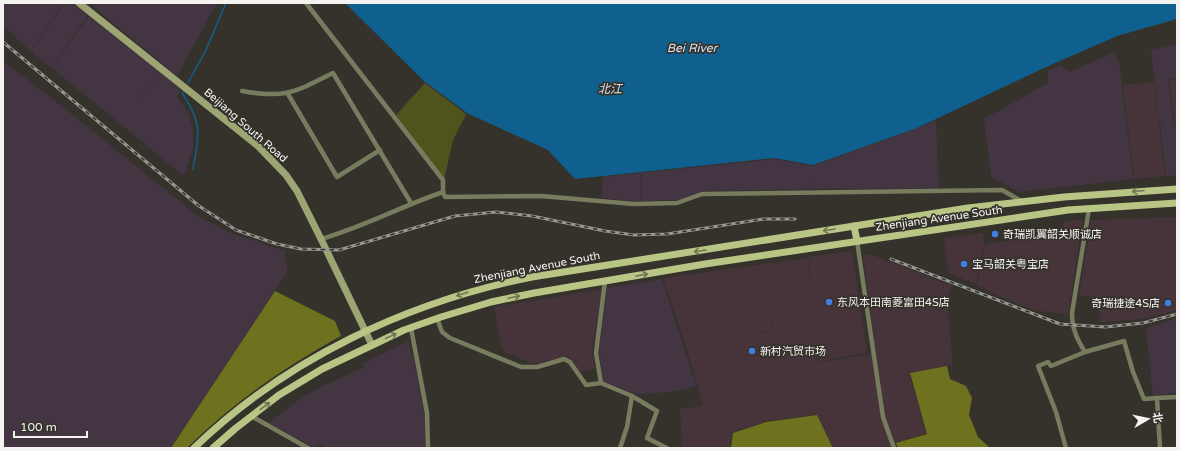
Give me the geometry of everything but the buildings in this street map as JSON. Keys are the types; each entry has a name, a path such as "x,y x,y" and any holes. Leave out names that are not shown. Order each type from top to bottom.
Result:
{"main road":[{"name":"Zhenjiang Avenue South","path":"194,448 240,408 281,378 318,356 386,322 436,302 472,291 508,282 968,208 1177,189"},
{"path":"1023,202 1025,216"},
{"name":"Zhenjiang Avenue South","path":"213,448 279,395 322,369 411,328 437,318 491,302 604,281 1025,216 1089,209 1177,203"},
{"path":"854,226 857,241"}],"street":[{"name":"Beijiang South Road","path":"79,3 172,76 273,161 286,175 297,191 372,345"},
{"path":"306,3 443,180 443,192 445,197 541,196 634,204 677,203 702,194 1002,190 1023,202"},
{"path":"242,91 262,95 288,94 333,73 411,203"},
{"path":"288,94 337,177 380,150"},
{"path":"321,239 372,222 411,203 443,192"},
{"path":"1085,352 1075,336 1072,325 1072,313 1089,209"},
{"path":"857,241 883,417 894,448"},
{"path":"601,383 596,353 604,281"},
{"path":"437,318 442,332 450,338 515,366 537,367 564,359 570,362 586,385 601,383 632,396 657,411 647,438 667,448"},
{"path":"411,328 427,412 428,448"},
{"path":"1066,448 1056,412 1038,366 1048,362 1051,366 1085,352 1124,341 1133,372 1144,399 1177,397"},
{"path":"620,448 627,427 632,396"},
{"path":"1156,398 1160,448"},
{"path":"251,416 308,448"}],"shaded area":[{"path":"3,3 64,3 30,51 3,25"},
{"path":"65,3 72,3 88,15 51,68 31,51"},
{"path":"89,3 217,3 177,76"},
{"path":"89,16 159,71 138,100 159,72 181,89 177,96 189,115 193,130 194,145 184,176 52,68"},
{"path":"1177,44 1177,78 1168,79 1174,127 1177,127 1177,175 1166,177 1160,121 1166,120 1159,120 1151,50"},
{"path":"1113,53 1119,62 1133,179 1020,192 991,177 984,119 1048,83 1048,71 1060,66 1069,72"},
{"path":"3,61 63,107 198,216 231,233 285,251 287,272 171,448 3,448"},
{"path":"1177,79 1177,126 1175,126 1169,80"},
{"path":"1154,82 1165,176 1134,179 1123,85"},
{"path":"936,120 939,188 815,189 814,179 814,189 702,191 681,200 642,201 641,173 774,159 813,166"},
{"path":"640,173 641,202 602,198 602,177"},
{"path":"1177,217 1177,310 1142,319 1100,322 1098,298 1079,295 1091,220"},
{"path":"1083,219 1068,315 1035,310 1006,299 977,285 985,244 1064,234 1063,222"},
{"name":"宝马韶关粤宝店","path":"983,233 984,243 976,284 948,273 944,238"},
{"name":"新村汽贸市场","path":"852,251 867,352 819,362 816,337 818,363 876,353 863,255 870,254 952,286 947,299 953,365 909,373 926,433 895,443 896,448 834,448 817,414 766,421 732,432 730,448 682,448 680,409 703,406 687,349 663,278 807,258 813,308 808,257","holes":["767,289 773,332 734,337 772,331"]},
{"path":"662,279 696,386 671,392 636,394 603,381 599,351 607,288"},
{"path":"602,289 592,352 595,369 579,372 573,360 566,356 534,364 504,352 501,346 494,307"},
{"path":"275,291 335,321 341,336 279,373 222,416 187,448 171,448"},
{"path":"1177,318 1177,393 1153,396 1146,328"},
{"path":"409,341 411,346 409,347 414,359 426,423 425,448 325,448 321,443 315,448 269,423 304,396 364,367 363,363"},
{"path":"947,366 950,379 966,386 972,398 969,415 978,437 990,448 898,448 896,443 927,434 910,373"},
{"path":"817,415 833,448 731,448 733,433 766,422"}],"green space":[{"path":"425,83 466,114 453,140 444,180 396,115"}],"water":[{"name":"北江","path":"345,3 1177,3 1177,19 1117,36 1046,67 917,128 813,165 774,158 575,179 548,150 467,113 424,81"}],"waterway":[{"path":"188,83 205,52 226,3"},
{"path":"183,91 182,93 189,103 198,130 193,169"}],"railway":[{"path":"3,42 199,206 236,230 277,244 301,249 339,250 455,216 496,212 532,216 605,231 634,235 667,234 764,219 795,219"},
{"path":"891,259 1060,324 1105,327 1143,323 1177,314"}],"place":[{"name":"奇瑞凯翼韶关顺诚店","path":"995,234"},
{"name":"宝马韶关粤宝店","path":"964,264"},
{"name":"东风本田南菱富田4S店","path":"829,302"},
{"name":"奇瑞捷途4S店","path":"1168,303"},
{"name":"新村汽贸市场","path":"752,351"}],"water label":[{"name":"Bei River","path":"692,48"}]}
